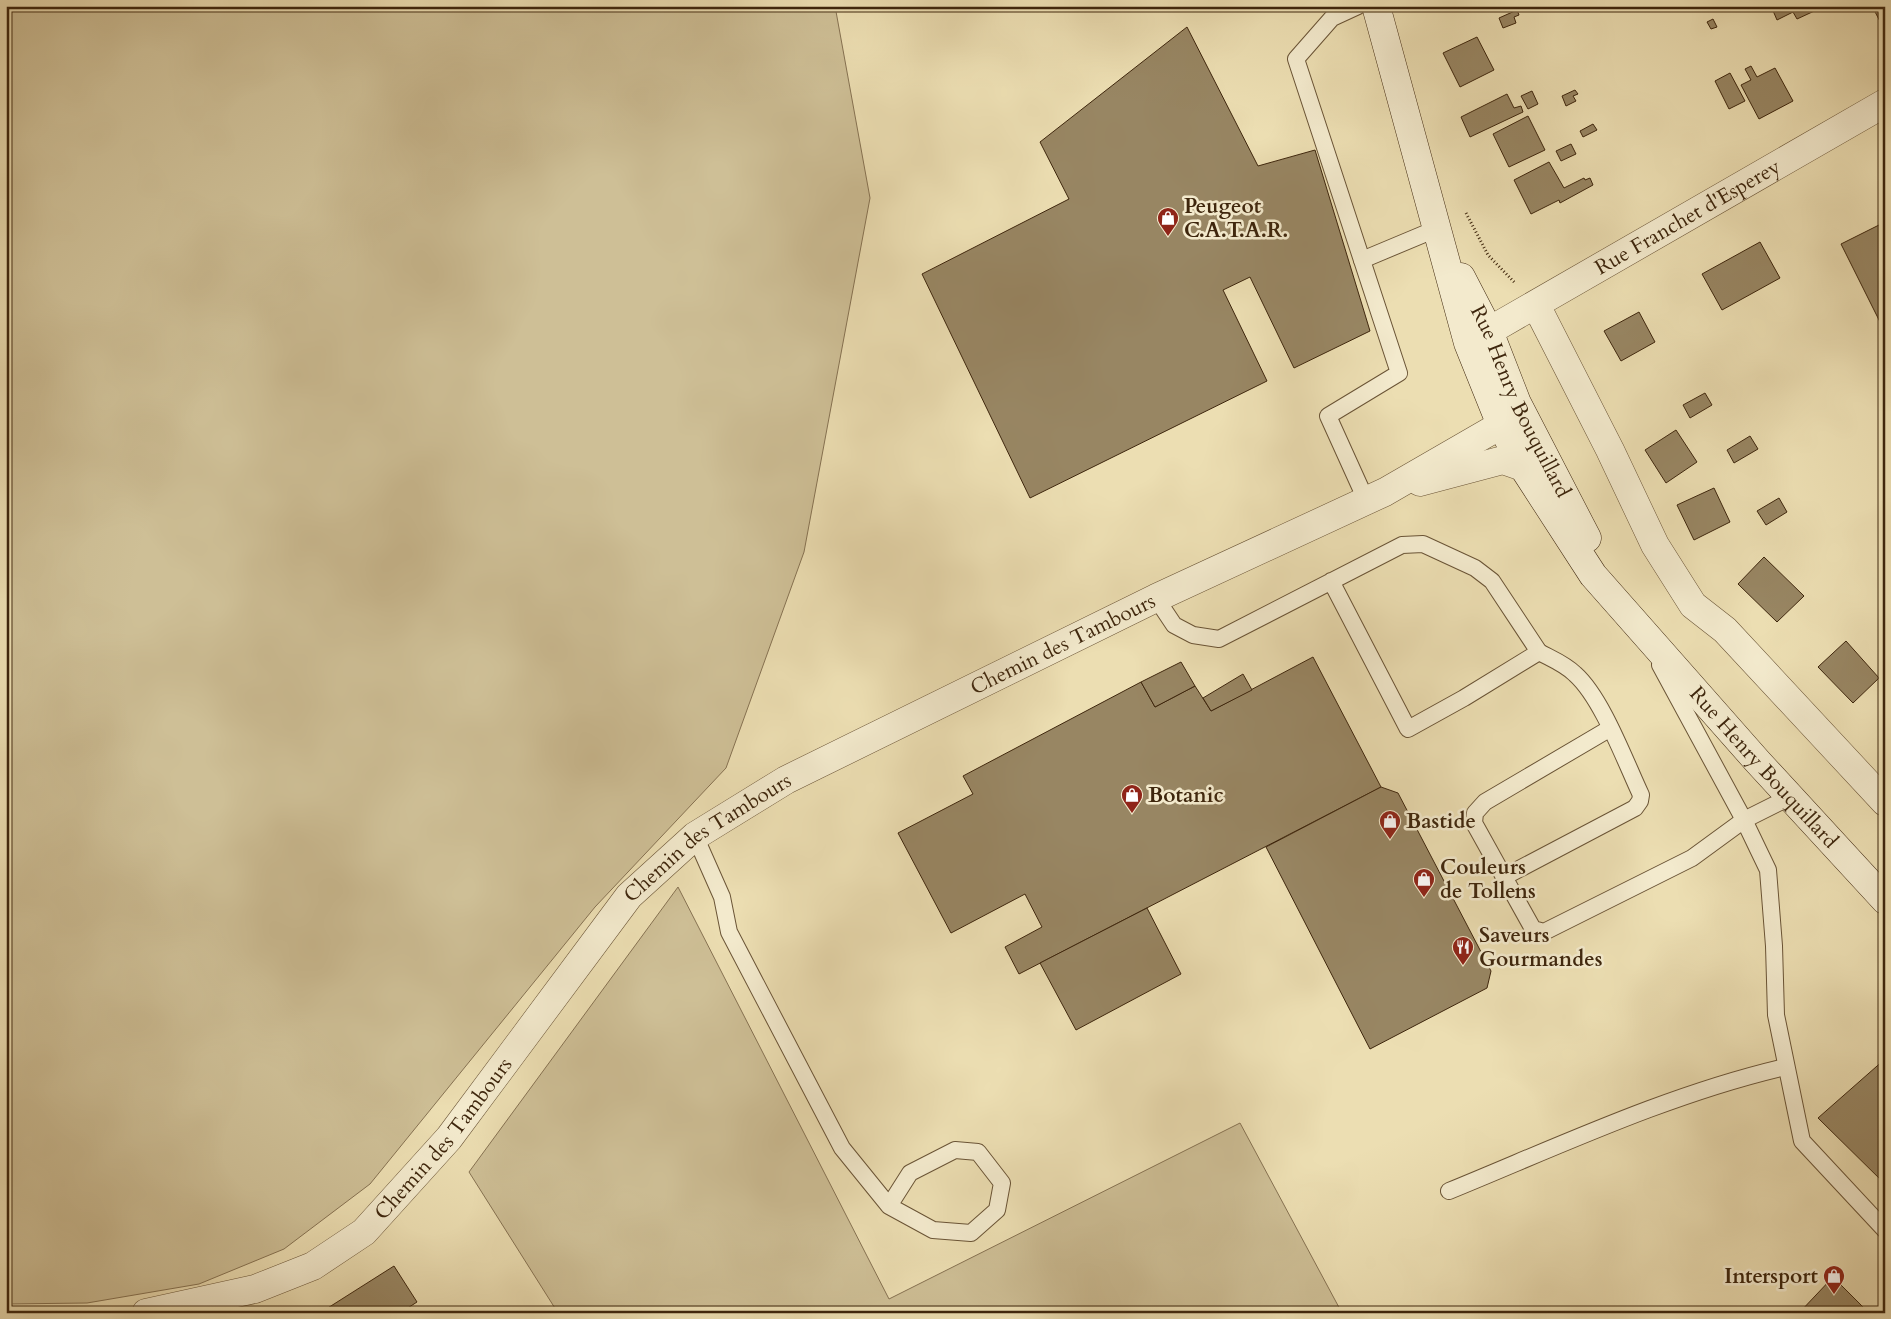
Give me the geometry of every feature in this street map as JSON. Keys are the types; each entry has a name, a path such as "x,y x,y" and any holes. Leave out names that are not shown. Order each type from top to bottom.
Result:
{"street":[{"name":"Rue Henry Bouquillard","path":"1376,6 1468,343 1501,425 1523,467 1592,575 1790,797 1885,900"},
{"name":"Rue Franchet d'Esperey","path":"1489,331 1885,103"},
{"name":"Rue Henry Bouquillard","path":"1436,229 1489,331 1517,403 1605,572"},
{"path":"1536,305 1610,450 1655,545 1693,606 1725,630 1885,802"},
{"name":"Rue Henry Bouquillard","path":"1501,425 1605,572 1644,634"},
{"name":"Chemin des Tambours","path":"146,1313 255,1289 313,1266 364,1232 449,1138 629,896 695,836 786,780 1156,598 1376,496 1501,425"},
{"name":"Chemin des Tambours","path":"1376,496 1503,460 1523,467"}],"lane":[{"path":"1358,6 1332,18 1296,59 1399,373 1328,416 1376,496"},
{"path":"1362,260 1436,229"},
{"path":"1156,598 1174,625 1193,635 1219,639 1402,544 1423,544 1475,568 1492,581 1539,652 1577,675 1595,700 1641,795 1640,801 1635,808 1504,877"},
{"path":"1331,581 1408,729 1464,698 1539,652"},
{"path":"1644,634 1744,820 1768,870 1774,946 1776,1015 1785,1067 1802,1141 1885,1230"},
{"path":"1609,729 1485,802 1475,813 1474,823 1532,929 1544,932 1692,858 1744,820 1790,797"},
{"path":"695,836 722,897 730,932 842,1148 888,1206 933,1230 971,1233 997,1210 1002,1183 978,1152 955,1150 910,1173 888,1206"},
{"path":"1449,1192 1586,1135 1734,1079 1785,1067"}],"shaded area":[{"path":"6,6 835,6 870,198 804,552 726,768 595,907 370,1184 284,1249 199,1284 87,1303 6,1304"},
{"path":"678,887 889,1299 1240,1123 1342,1313 558,1313 469,1172"}],"building":[{"path":"1771,6 1823,7 1797,19 1793,12 1777,20"},
{"path":"1872,6 1885,6 1885,31"},
{"path":"1517,10 1519,15 1514,17 1516,23 1503,28 1499,18"},
{"path":"1713,19 1717,27 1711,29 1707,22"},
{"name":"Peugeot C.A.T.A.R.","path":"1187,27 1258,166 1315,150 1370,331 1294,368 1250,277 1223,290 1267,381 1030,498 922,274 1069,199 1040,142"},
{"path":"1477,37 1494,70 1460,87 1443,53"},
{"path":"1751,66 1757,77 1775,68 1793,101 1759,119 1741,85 1751,80 1745,69"},
{"path":"1730,73 1745,101 1729,109 1715,81"},
{"path":"1575,90 1578,94 1573,96 1576,101 1566,106 1562,96"},
{"path":"1532,91 1538,104 1528,109 1521,96"},
{"path":"1507,94 1514,108 1521,106 1523,112 1470,137 1461,117"},
{"path":"1528,116 1545,150 1509,167 1493,134"},
{"path":"1593,124 1597,130 1583,137 1580,131"},
{"path":"1571,144 1576,154 1561,161 1556,151"},
{"path":"1549,162 1564,188 1584,178 1585,180 1590,178 1593,185 1560,203 1559,200 1531,214 1514,180"},
{"path":"1885,222 1885,322 1881,324 1841,244"},
{"path":"1760,242 1780,278 1722,310 1702,274"},
{"path":"1639,312 1655,342 1621,361 1604,331"},
{"path":"1705,393 1712,405 1690,418 1683,405"},
{"path":"1676,430 1697,462 1666,483 1645,450"},
{"path":"1750,436 1758,449 1734,463 1727,450"},
{"path":"1714,488 1730,522 1694,540 1677,505"},
{"path":"1779,498 1787,512 1766,525 1757,511"},
{"path":"1764,557 1804,596 1777,622 1738,584"},
{"path":"1846,641 1879,678 1853,703 1818,667"},
{"name":"Botanic","path":"1313,657 1381,787 1019,974 1005,947 1042,927 1025,894 951,933 898,833 973,794 963,776 1141,682 1155,707 1195,686 1211,711"},
{"path":"1181,662 1195,686 1155,707 1141,682"},
{"path":"1243,674 1252,690 1211,711 1203,698"},
{"path":"1381,787 1398,793 1491,971 1487,988 1370,1049 1266,847"},
{"path":"1147,908 1181,974 1076,1030 1040,963"},
{"path":"1885,1059 1885,1184 1818,1118"},
{"path":"394,1266 417,1302 400,1313 324,1313 323,1311"},
{"name":"Intersport","path":"1833,1277 1869,1313 1799,1313"}],"place":[{"name":"Peugeot C.A.T.A.R.","path":"1168,237"},
{"name":"Botanic","path":"1132,814"},
{"name":"Bastide","path":"1390,840"},
{"name":"Couleurs de Tollens","path":"1424,898"},
{"name":"Saveurs Gourmandes","path":"1463,966"},
{"name":"Intersport","path":"1834,1295"}]}
